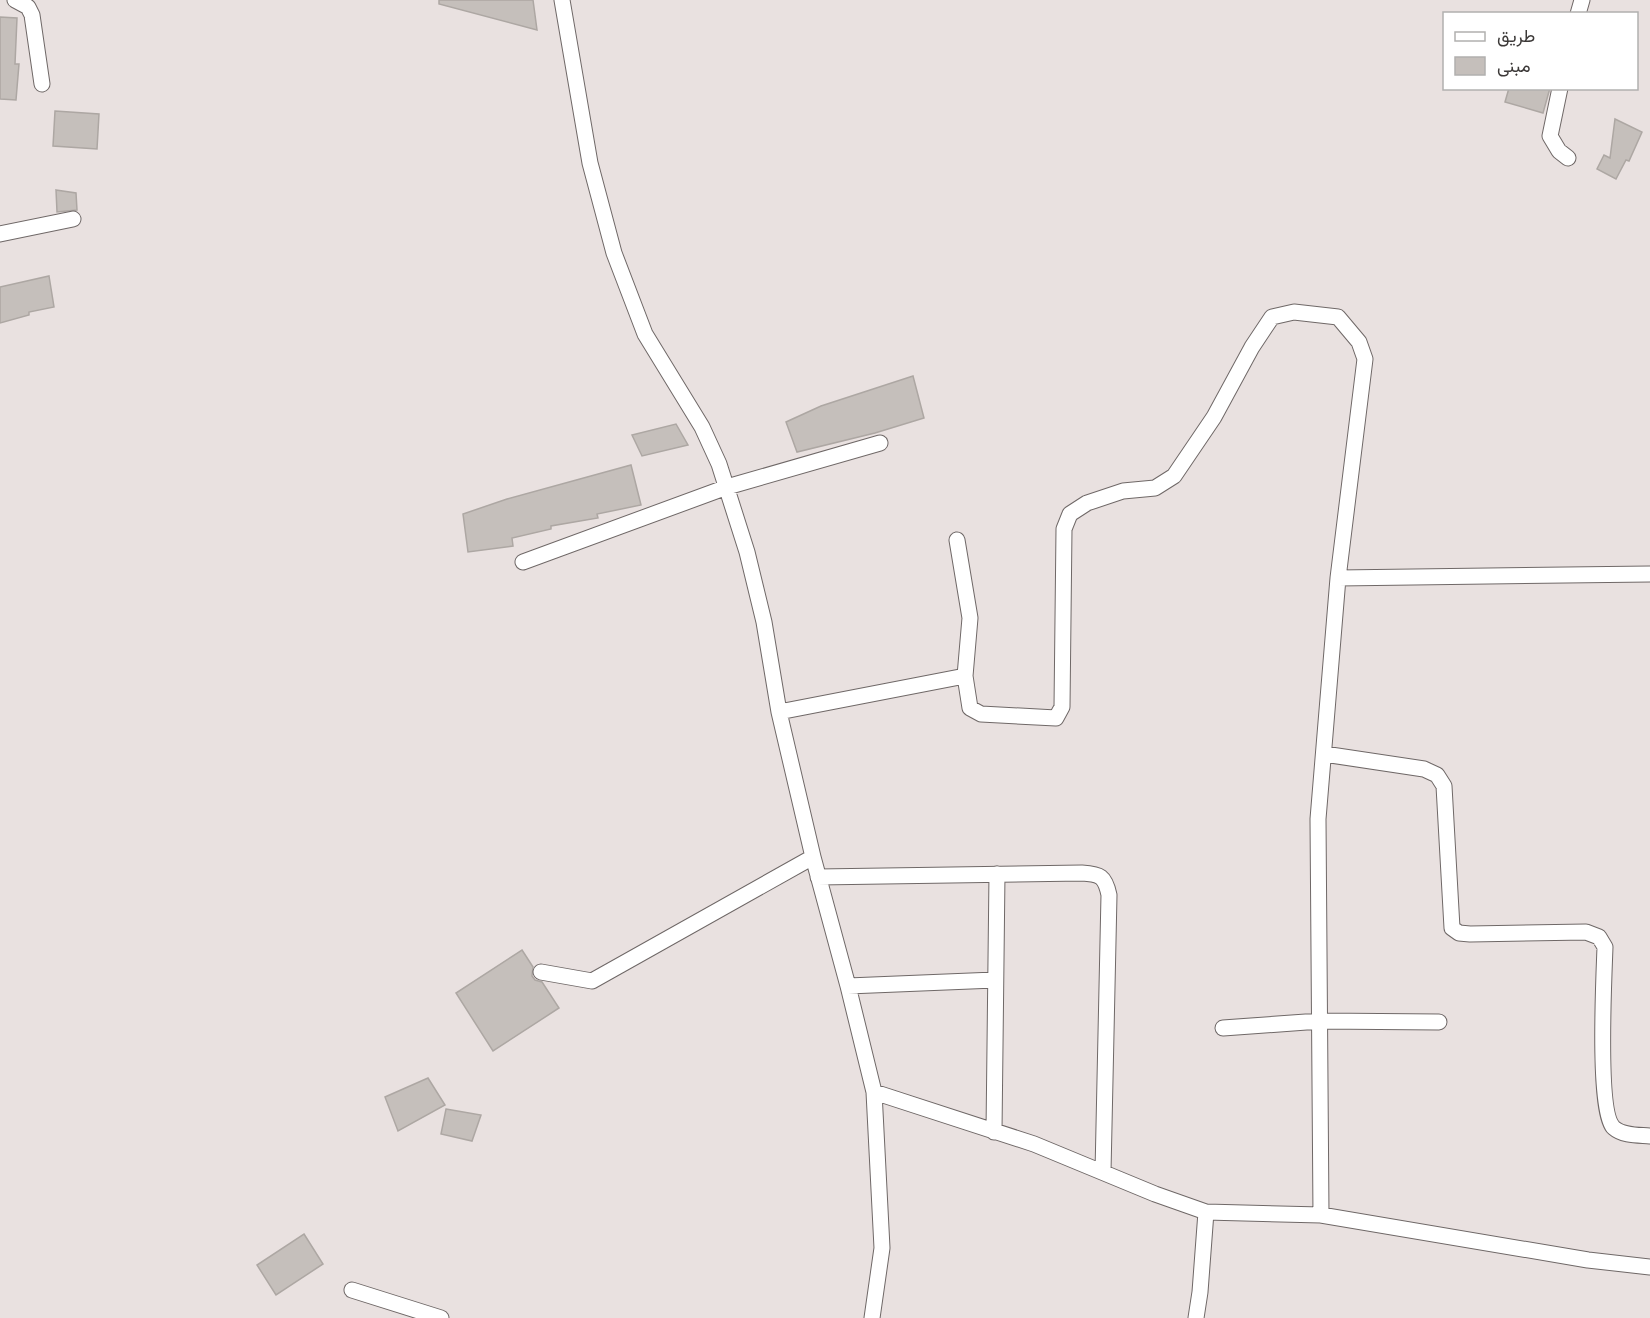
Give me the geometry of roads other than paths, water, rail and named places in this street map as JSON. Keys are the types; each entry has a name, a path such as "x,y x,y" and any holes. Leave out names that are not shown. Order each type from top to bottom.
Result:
{"street":[{"path":"15,0 28,7 32,15 42,84"},
{"path":"562,0 590,163 614,254 645,334 702,427 727,488 747,552 764,622 778,712 874,1092 882,1248 872,1318"},
{"path":"1559,90 1550,136 1559,151 1568,158"},
{"path":"0,234 73,219"},
{"path":"957,540 970,618 965,676 970,708 981,714 1056,718 1062,707 1064,529 1070,514 1088,503 1123,491 1155,488 1174,476 1214,417 1252,347 1272,317 1294,312 1338,316 1359,342 1365,359 1338,578 1318,819 1321,1215"},
{"path":"523,562 727,488 880,443"},
{"path":"1338,578 1650,574"},
{"path":"778,712 965,676"},
{"path":"1324,754 1424,769 1437,775 1444,786 1452,928 1459,933 1586,932 1599,937 1605,947 1603,1030 1605,1094 1609,1121 1614,1128 1622,1132 1650,1136"},
{"path":"541,972 592,981 813,857"},
{"path":"818,877 1082,873 1096,874 1106,882 1109,895 1103,1172"},
{"path":"994,1132 997,874"},
{"path":"848,986 995,980"},
{"path":"1223,1028 1320,1021 1439,1022"},
{"path":"874,1092 1034,1144 1155,1194 1206,1212 1321,1215 1588,1260 1650,1267"},
{"path":"1196,1318 1206,1212"},
{"path":"352,1290 441,1318"}]}
